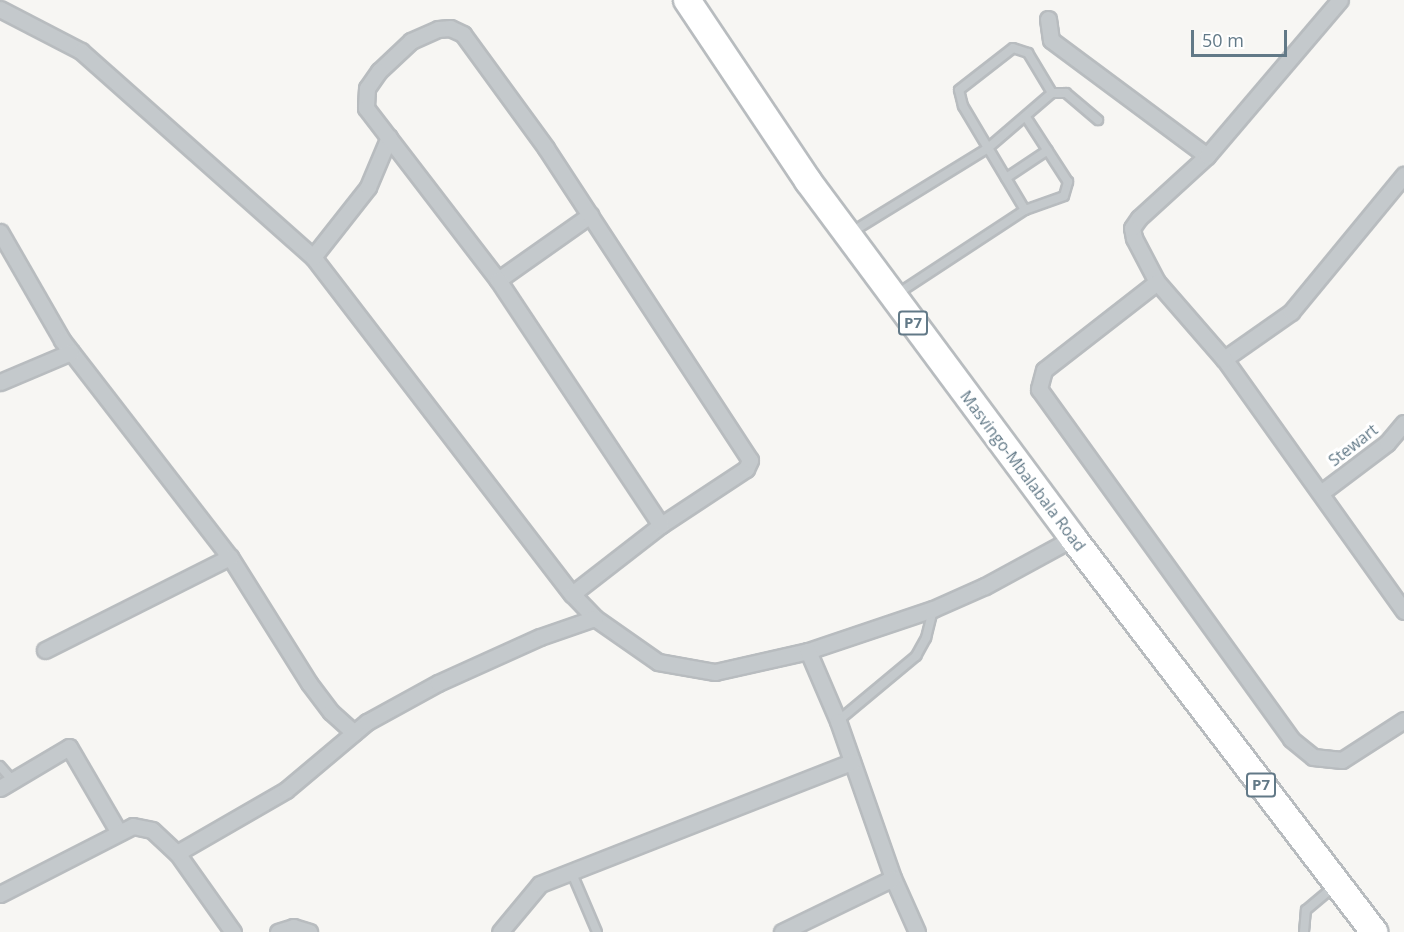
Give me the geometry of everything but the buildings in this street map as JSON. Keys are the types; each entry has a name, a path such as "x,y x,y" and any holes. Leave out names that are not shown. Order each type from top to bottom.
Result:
{"highway":[{"name":"Masvingo-Mbalabala Road","path":"687,0 893,297 1073,538 1374,932"}],"street":[{"path":"1340,0 1207,156 1139,218 1132,228 1157,282 1224,359 1322,492 1404,611"},
{"path":"0,9 81,51 313,257 572,594 595,618 658,662 683,669 715,672 808,651 933,609 985,586 1073,538"},
{"path":"1048,19 1051,40 1207,156"},
{"path":"572,594 661,525 746,469 750,460 590,215 463,34 450,28 438,29 411,41 379,71 368,88 366,108 498,280 661,525"},
{"path":"313,257 368,187 388,137"},
{"path":"1224,359 1291,312 1404,175"},
{"path":"498,280 590,215"},
{"path":"0,232 71,352 230,557 309,683 331,712 354,733"},
{"path":"1157,282 1059,356 1044,370 1039,389 1291,739 1313,757 1342,760 1401,728"},
{"path":"0,382 71,352"},
{"name":"Stewart","path":"1322,492 1388,443 1404,423"},
{"path":"45,650 230,557"},
{"path":"177,853 286,790 354,733 438,682 540,637 595,618"},
{"path":"808,651 838,721 893,878 917,932"},
{"path":"6,784 69,747 119,833"},
{"path":"500,932 540,884 852,762"},
{"path":"0,894 133,826 152,830 177,853 233,932"},
{"path":"782,932 893,878"},
{"path":"278,932 293,927 309,932"}],"lane":[{"path":"1025,210 963,106 959,90 1013,48 1021,48 1052,93"},
{"path":"848,235 988,147 1052,93 1066,93 1098,120"},
{"path":"893,297 1025,210 1064,196 1068,182 1026,117"},
{"path":"1006,178 1048,150"},
{"path":"838,721 916,656 926,638 933,609"},
{"path":"0,766 6,784"},
{"path":"571,871 597,932"},
{"path":"1304,932 1306,910 1337,884"}]}
